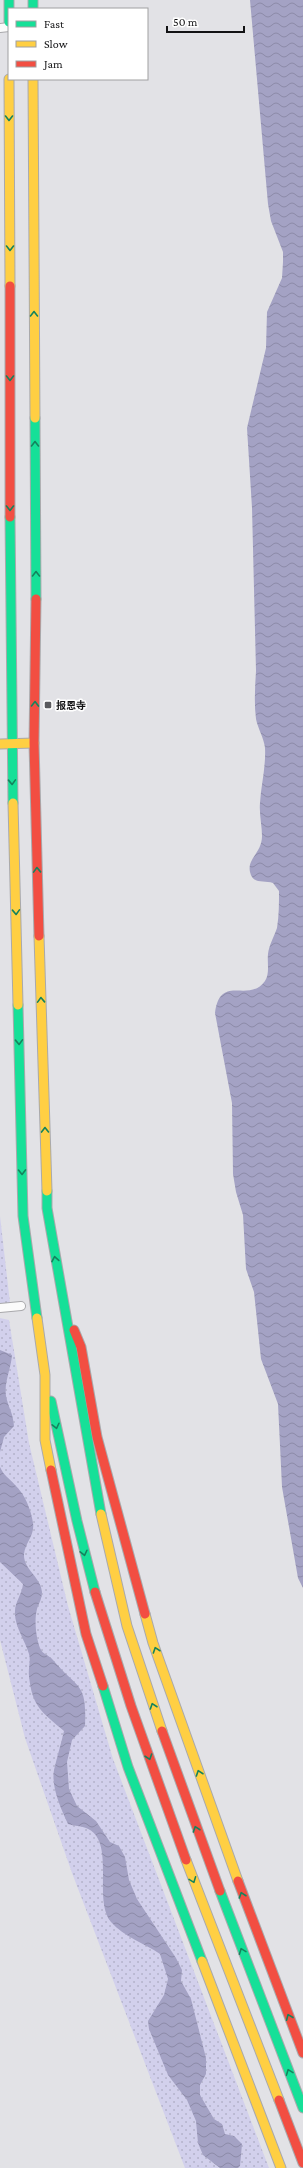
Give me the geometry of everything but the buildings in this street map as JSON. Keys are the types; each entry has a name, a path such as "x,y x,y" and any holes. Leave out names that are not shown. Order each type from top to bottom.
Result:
{"main road":[{"path":"9,80 11,743 23,1216 45,1375 86,1559 108,1638 181,1849 303,2163"},
{"path":"34,80 36,651 34,743 47,1208 103,1525 127,1626 202,1845 303,2108"},
{"path":"0,744 34,743"},
{"path":"62,1298 81,1347 97,1437 153,1643 258,1938 303,2053"},
{"path":"45,1375 45,1440 86,1634 128,1767 281,2168"}],"street":[{"path":"0,1308 21,1306"}],"shaded area":[{"path":"0,1216 10,1303 0,1304"},
{"path":"0,1318 9,1320 29,1443 68,1606 113,1759 269,2168 185,2168 72,1873 25,1738 0,1640"}],"water":[{"path":"250,0 303,0 303,1588 298,1578 282,1487 278,1404 261,1359 254,1292 246,1269 243,1215 236,1192 233,1174 232,1103 215,1013 218,1001 223,994 229,991 251,990 258,987 267,978 270,944 277,928 279,910 279,891 273,883 256,880 251,876 250,872 252,859 260,847 262,836 260,807 265,748 256,719 255,707 256,671 252,508 247,428 266,348 267,312 282,278 283,252 271,221 268,204"},
{"path":"0,1350 12,1355 6,1396 13,1417 14,1426 4,1437 0,1452"},
{"path":"0,1467 5,1475 22,1493 27,1502 32,1518 33,1531 26,1546 24,1559 29,1569 39,1582 42,1592 36,1618 40,1648 75,1682 82,1693 84,1701 85,1726 72,1740 67,1762 69,1789 77,1806 96,1821 110,1842 119,1846 125,1857 129,1880 137,1899 176,1958 182,1970 181,1981 191,1999 206,2058 206,2074 200,2085 200,2095 214,2119 222,2124 225,2134 234,2136 242,2144 240,2166 238,2168 220,2168 203,2155 198,2143 196,2121 187,2100 168,2075 149,2029 148,2021 164,1995 168,1979 160,1954 128,1936 111,1922 106,1912 103,1900 103,1857 100,1845 95,1835 86,1828 68,1824 57,1798 53,1777 64,1731 39,1708 30,1686 29,1654 15,1617 15,1608 23,1584 0,1562"}],"traffic: fast":[{"path":"9,0 9,8"},
{"path":"33,0 33,8"},
{"path":"35,418 36,599"},
{"path":"10,517 13,803"},
{"path":"18,1005 23,1216 37,1318"},
{"path":"47,1191 47,1208 101,1514"},
{"path":"51,1401 77,1521 95,1592"},
{"path":"103,1686 128,1767 202,1961"},
{"path":"220,1891 303,2108"}],"traffic: slow":[{"path":"9,80 10,286"},
{"path":"33,80 35,418"},
{"path":"0,744 34,743"},
{"path":"13,803 18,1005"},
{"path":"39,936 47,1191"},
{"path":"37,1318 45,1375 45,1440 51,1470"},
{"path":"101,1514 127,1626 162,1731"},
{"path":"145,1614 153,1643 238,1881"},
{"path":"186,1860 279,2100"},
{"path":"202,1961 281,2168"}],"traffic: jam":[{"path":"10,286 10,517"},
{"path":"36,599 34,743 39,936"},
{"path":"74,1330 81,1347 97,1437 145,1614"},
{"path":"51,1470 86,1634 103,1686"},
{"path":"95,1592 131,1706 186,1860"},
{"path":"162,1731 220,1891"},
{"path":"238,1881 303,2053"},
{"path":"279,2100 303,2163"}],"place":[{"name":"报恩寺","path":"48,705"}]}
